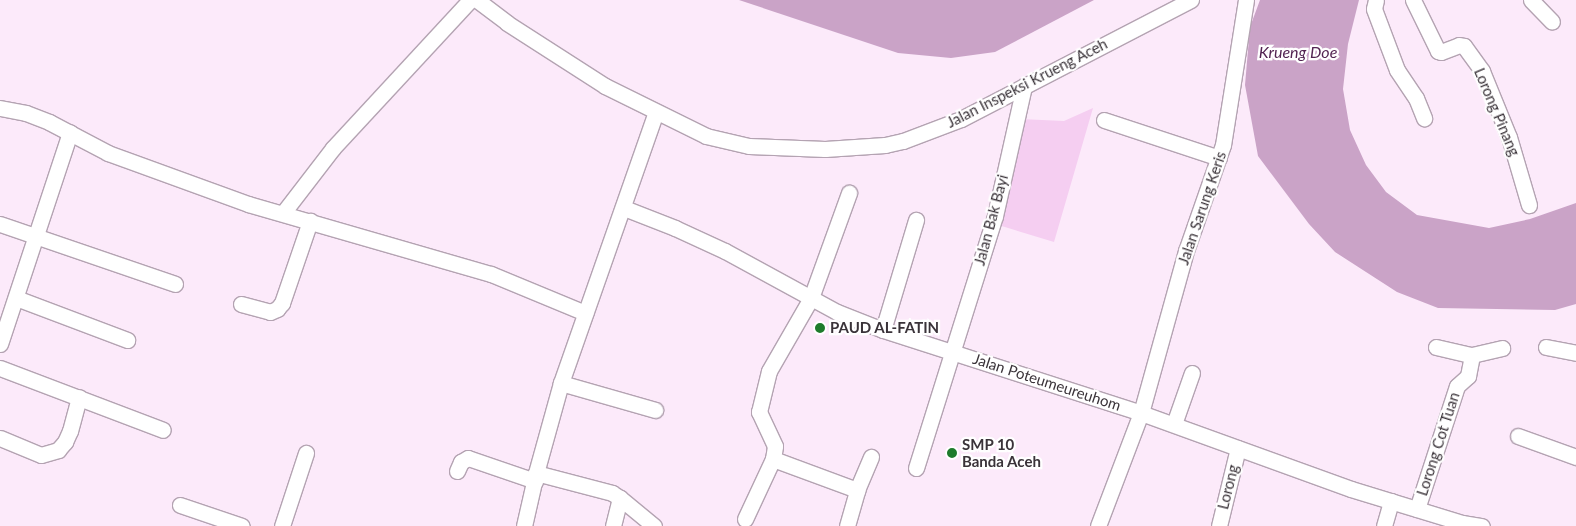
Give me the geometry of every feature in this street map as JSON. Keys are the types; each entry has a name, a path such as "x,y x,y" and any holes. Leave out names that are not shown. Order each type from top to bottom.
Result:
{"street":[{"path":"283,214 333,148 470,0"},
{"name":"Jalan Inspeksi Krueng Aceh","path":"476,0 507,23 605,86 706,136 749,146 826,149 869,147 903,141 961,119 1191,0"},
{"name":"Jalan Sarung Keris","path":"1098,526 1142,413 1186,252 1219,158 1229,114 1246,0"},
{"path":"1376,0 1374,9 1397,70 1416,98 1424,118"},
{"name":"Lorong Pinang","path":"1413,0 1438,51 1441,52 1459,45 1464,46 1482,71 1509,136 1529,205"},
{"path":"1531,0 1552,22"},
{"name":"Jalan Bak Bayi","path":"916,468 994,216 1024,86"},
{"path":"0,108 26,113 70,132 108,153 248,204 491,274 585,313"},
{"path":"524,526 535,477 562,382 656,112"},
{"path":"1104,120 1219,158"},
{"path":"2,334 16,298 34,237 70,132"},
{"path":"745,519 773,459 775,446 762,420 760,403 769,370 810,298 849,193"},
{"name":"Jalan Poteumeureuhom","path":"624,208 675,228 725,251 837,312 883,330 1142,413 1343,486 1462,524 1482,526"},
{"path":"883,330 916,220"},
{"path":"241,304 270,312 277,309 282,303 310,221"},
{"path":"0,224 175,284"},
{"path":"16,298 127,340"},
{"path":"1436,347 1472,355 1502,348"},
{"path":"1546,347 1576,353"},
{"name":"Lorong Cot Tuan","path":"1417,509 1457,386 1468,376 1472,355"},
{"path":"0,368 163,430"},
{"path":"1174,424 1192,373"},
{"path":"562,382 655,410"},
{"path":"0,438 41,455 58,450 65,442 70,431 79,397"},
{"path":"1518,436 1576,457"},
{"name":"Lorong","path":"1219,526 1238,448"},
{"path":"282,526 306,453"},
{"path":"847,526 857,490 871,457"},
{"path":"457,471 461,462 468,458 535,477 612,493 654,526"},
{"path":"773,459 857,490"},
{"path":"613,526 620,498"},
{"path":"1384,526 1391,501"},
{"path":"180,505 242,526"}],"shaded area":[{"path":"1093,108 1054,242 995,224 1020,119 1064,121"}],"water":[{"path":"739,0 1094,0 995,52 951,58 898,53"},
{"name":"Krueng Doe","path":"1260,0 1359,0 1348,44 1343,89 1350,130 1366,165 1386,192 1417,215 1489,228 1530,219 1576,203 1576,304 1555,310 1438,308 1397,292 1335,252 1309,224 1258,156 1245,85 1250,27"}],"place":[{"name":"PAUD AL-FATIN","path":"820,328"},
{"name":"SMP 10 Banda Aceh","path":"952,453"}]}
